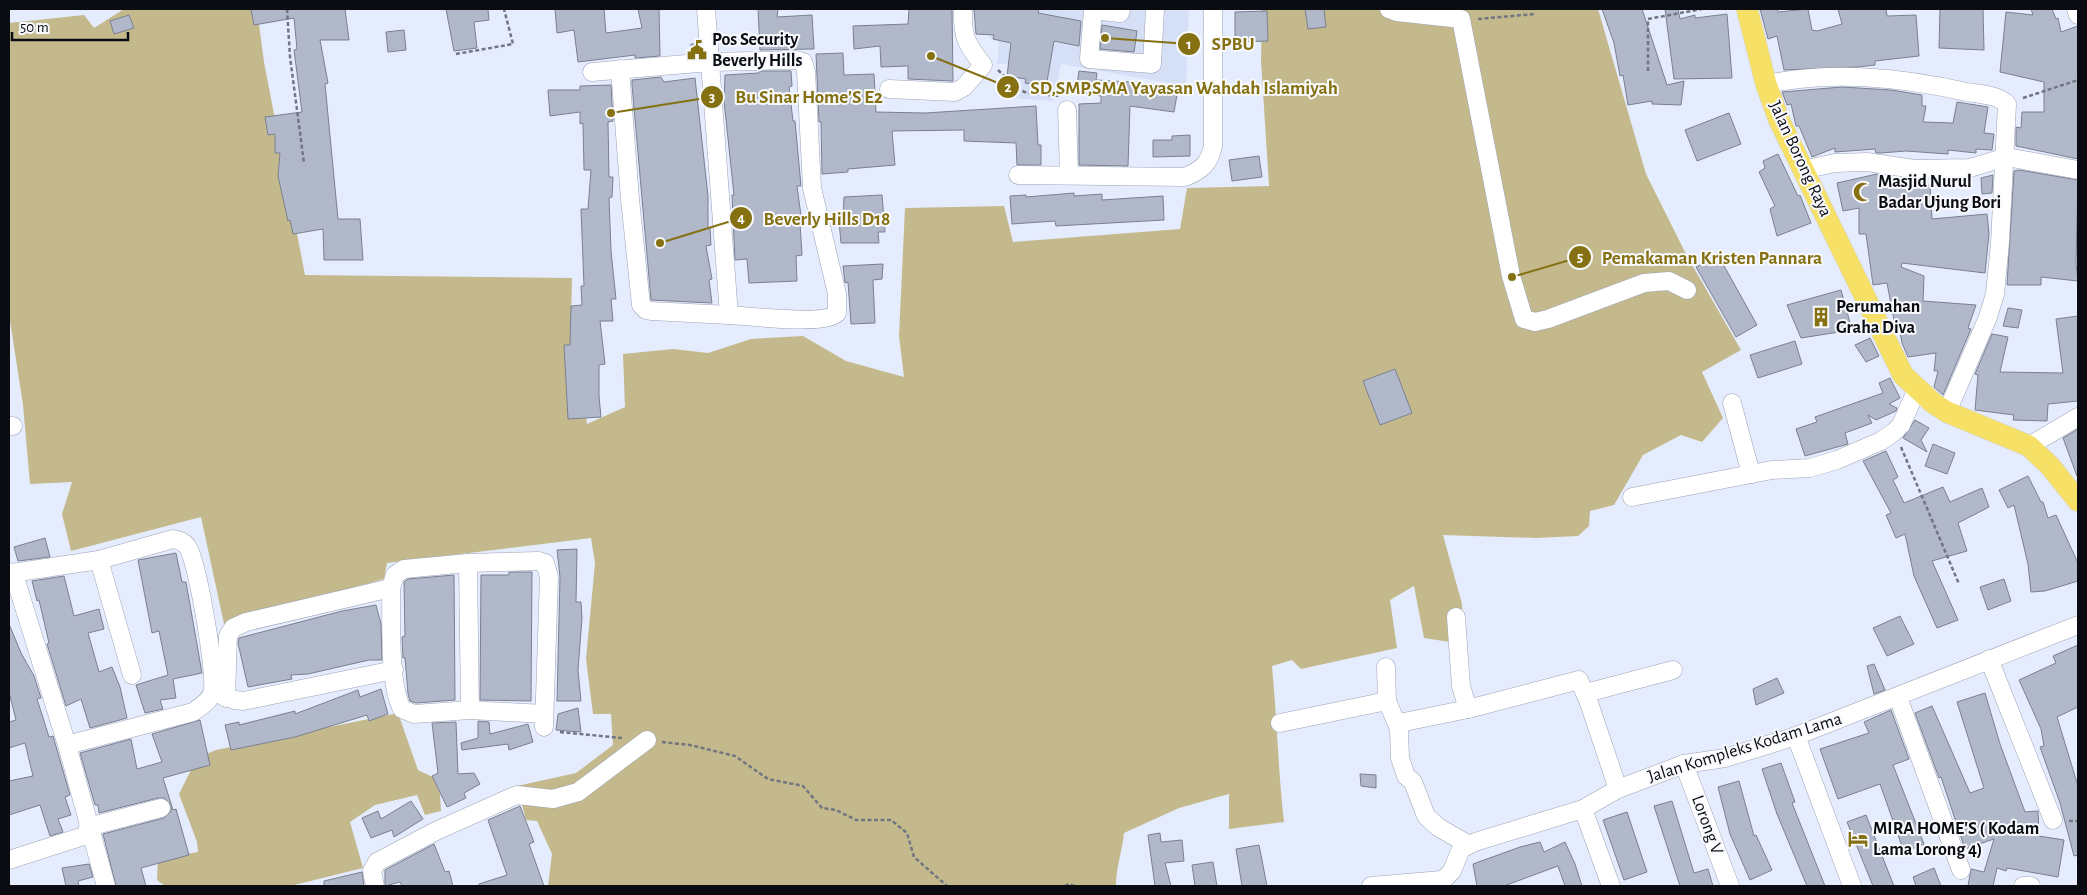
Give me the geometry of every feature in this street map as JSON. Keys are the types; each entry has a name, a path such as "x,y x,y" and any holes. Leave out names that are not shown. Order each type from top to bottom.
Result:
{"main road":[{"name":"Jalan Borong Raya","path":"1747,9 1766,84 1779,120 1903,375 1917,389 1947,412 2029,446 2050,466 2078,501"}],"street":[{"path":"706,9 729,314"},
{"path":"888,89 955,92 964,87 983,65 966,44 963,34 962,9"},
{"path":"1120,9 1120,13 1093,10 1089,59 1152,64 1155,9"},
{"path":"1018,175 1069,174 1185,177 1204,168 1210,158 1213,146 1212,9"},
{"path":"1389,9 1397,12 1461,19 1511,276 1524,319 1536,322 1548,319 1644,283 1669,281 1687,290"},
{"path":"2076,9 2078,15"},
{"path":"592,72 620,69 710,62 794,60 804,64 812,188 837,294 837,313 828,319 651,311 646,310 641,305 630,199 620,69"},
{"path":"1766,84 1832,77 1877,76 1934,84 2004,100 2007,104 2000,243 1995,294 1988,317 1947,412"},
{"path":"1065,103 1069,174"},
{"path":"1802,170 1852,162 1867,162 1914,169 1970,168 2003,158 2078,170"},
{"path":"1632,497 1772,470 1810,468 1857,452 1881,441 1901,425 1917,389"},
{"path":"1732,403 1751,474"},
{"path":"2029,446 2078,417"},
{"path":"106,886 67,745 10,573 99,560 173,539 187,546 206,619 220,695"},
{"path":"99,560 132,675"},
{"path":"539,561 547,566 549,577 544,721 470,710 414,714 402,709 398,700 394,670 390,588 395,575 404,569 468,563 539,561"},
{"path":"468,563 470,710"},
{"path":"220,695 228,636 232,628 246,622 390,588"},
{"path":"1456,617 1461,686 1468,709"},
{"name":"Jalan Kompleks Kodam Lama","path":"1469,845 1494,835 1582,809 1618,789 1684,764 1725,758 1796,736 2078,625"},
{"path":"1989,659 2053,820"},
{"path":"1386,667 1387,701 1399,730 1400,758 1406,776 1413,782 1426,816 1438,827 1469,845"},
{"path":"67,745 177,718 193,712 220,695 243,701 394,670"},
{"path":"1586,693 1674,670"},
{"path":"1399,730 1404,722 1468,709 1573,680 1579,680 1586,693 1618,789"},
{"path":"1898,697 1961,870"},
{"path":"1280,722 1387,701"},
{"path":"1796,736 1852,886"},
{"path":"375,886 372,870 377,862 436,831 516,795 552,799 578,792 647,740"},
{"name":"Lorong V","path":"1684,764 1730,886"},
{"path":"9,857 161,808"},
{"path":"1582,809 1611,886"},
{"path":"1371,886 1447,881 1461,849 1469,845"},
{"path":"2023,886 2031,886"}],"path":[{"path":"287,9 290,57 304,163"},
{"path":"456,54 514,44 504,9"},
{"path":"1648,70 1648,19 1702,9"},
{"path":"1461,19 1535,14"},
{"path":"983,65 996,68 1018,89 1065,103"},
{"path":"2007,104 2078,80"},
{"path":"1894,432 1959,584"},
{"path":"544,721 558,731 690,745 735,756 768,779 803,786 822,808 836,810 856,820 891,820 907,833 914,857 947,886"},
{"path":"1066,886 1069,884 1074,886"}],"shaded area":[{"path":"124,9 257,9 264,62 305,275 572,278 571,322 577,333 587,424 625,407 623,354 673,349 708,353 751,339 803,336 846,361 904,377 899,336 905,208 1004,206 1013,242 1180,229 1187,188 1269,186 1261,61 1262,9 1598,9 1646,174 1687,256 1741,350 1702,372 1723,418 1702,442 1681,435 1643,455 1614,505 1590,511 1589,526 1578,536 1536,538 1443,535 1462,604 1463,644 1424,638 1414,586 1390,600 1397,648 1301,669 1292,660 1272,666 1284,822 1229,829 1229,794 1179,808 1124,833 1116,886 548,886 552,854 537,821 526,820 517,786 576,773 613,745 611,714 593,714 586,659 595,563 591,538 387,563 384,579 224,624 201,517 71,551 62,514 72,482 30,484 23,405 9,314 9,23 84,15 94,28"},
{"path":"990,9 1189,9 1186,86 1061,64 1053,101 1009,98 1016,64 997,64 999,42 990,39"},
{"path":"398,713 418,770 439,780 441,811 425,815 417,795 375,805 350,822 363,868 290,886 165,886 157,880 158,859 198,852 197,842 179,794 197,758 216,750"}],"building":[{"path":"251,9 345,9 349,40 320,40 328,83 325,84 338,219 360,219 363,260 324,260 323,229 293,234 290,220 288,221 278,176 280,153 275,153 275,134 268,135 265,117 302,112 294,50 297,49 294,18 254,25"},
{"path":"446,9 488,9 489,20 474,22 477,48 454,51"},
{"path":"555,9 604,9 606,33 642,28 638,9 659,9 660,56 635,58 635,55 578,62 574,30 557,33"},
{"path":"758,9 778,9 777,17 812,15 814,49 760,50"},
{"path":"909,9 952,9 953,81 908,79 908,66 881,67 880,46 854,49 853,26 908,24"},
{"path":"974,9 1039,9 1038,13 1081,21 1079,46 1054,41 1046,87 1025,83 1026,79 1007,76 1011,43 993,39 994,35 976,34"},
{"path":"1305,9 1324,9 1326,27 1308,29"},
{"path":"1602,9 1642,9 1667,85 1684,81 1681,105 1652,104 1652,101 1628,105 1623,75 1620,76 1614,43"},
{"path":"1665,9 1678,9 1680,19 1695,15 1695,18 1727,14 1732,78 1674,79"},
{"path":"1760,9 1777,9 1778,12 1808,9 1812,30 1817,31 1842,24 1838,9 1886,9 1887,16 1916,15 1919,56 1875,61 1875,65 1858,67 1784,70 1777,36 1768,39"},
{"path":"1940,9 1983,9 1984,50 1939,48"},
{"path":"2031,9 2052,9 2056,19 2058,18 2061,32 2078,26 2078,159 2016,146 2016,127 2021,128 2022,112 2044,112 2044,82 2000,72 2006,12 2033,15"},
{"path":"1267,11 1268,41 1235,42 1235,12"},
{"path":"129,15 134,28 114,34 110,21"},
{"path":"1102,25 1137,31 1134,52 1100,49"},
{"path":"404,30 406,50 388,52 386,32"},
{"path":"691,44 698,44 698,52 691,53"},
{"path":"843,53 844,75 874,74 876,112 925,113 1036,106 1038,145 1041,145 1041,165 1017,165 1016,143 964,141 964,130 892,131 895,165 848,169 848,172 822,174 821,122 819,122 816,54"},
{"path":"759,71 791,71 792,86 789,87 793,121 795,121 801,186 797,186 802,223 800,223 802,255 796,256 797,281 749,283 747,259 735,260 732,195 734,195 724,101 725,75 759,73"},
{"path":"1079,71 1097,73 1096,80 1130,82 1178,89 1174,112 1130,106 1128,166 1079,165 1079,104 1101,103 1101,96 1080,93 1081,86 1077,86"},
{"path":"661,77 664,82 695,78 708,196 708,228 710,228 711,245 706,246 712,279 709,280 712,303 651,300 632,80"},
{"path":"611,85 613,121 608,122 609,177 613,177 612,197 609,198 611,251 616,299 611,299 613,321 600,321 605,364 599,365 601,417 568,419 564,345 570,345 571,306 582,305 581,286 584,286 581,209 588,209 591,170 584,170 583,123 580,124 580,112 550,116 548,90 580,90 580,86"},
{"path":"1842,87 1891,90 1922,95 1922,106 1926,106 1923,122 1953,123 1957,102 1988,107 1984,133 1994,134 1992,150 1976,149 1976,153 1948,150 1948,154 1906,151 1876,153 1875,149 1835,152 1835,148 1812,157 1799,126 1796,126 1791,104 1787,105 1782,92"},
{"path":"1729,113 1741,144 1697,161 1685,130"},
{"path":"1190,135 1190,156 1153,157 1153,140 1172,140 1172,136"},
{"path":"1778,154 1798,196 1800,195 1811,223 1777,236 1770,209 1775,206 1759,172 1765,168 1763,161"},
{"path":"1259,156 1262,177 1232,181 1229,160"},
{"path":"2019,170 2078,180 2076,264 2078,281 2041,277 2041,285 2007,285 2014,171"},
{"path":"1877,174 1884,175 1886,187 1930,185 1932,219 1987,214 1989,234 1985,273 1902,263 1901,267 1924,276 1923,301 1976,305 1968,328 1971,329 1943,395 1934,387 1938,371 1934,371 1936,353 1908,357 1902,343 1898,320 1894,320 1887,283 1873,285 1866,234 1859,234 1859,208 1843,211 1837,183"},
{"path":"1993,175 1992,193 1982,194 1981,178"},
{"path":"1074,193 1074,196 1102,194 1102,200 1163,196 1164,220 1056,226 1055,221 1012,224 1010,196 1026,195 1026,197"},
{"path":"882,195 885,232 878,232 879,243 841,243 839,221 843,222 844,197"},
{"path":"1718,255 1757,325 1736,337 1696,267"},
{"path":"883,264 882,279 873,280 875,323 851,324 848,282 845,283 843,266"},
{"name":"Perumahan Graha Diva","path":"1841,290 1852,330 1801,338 1787,305"},
{"path":"2008,308 2022,310 2018,328 2003,326"},
{"path":"2078,316 2078,401 2048,404 2047,421 2013,420 2014,415 1975,410 1978,375 1975,374 1992,334 2008,337 2000,372 2063,373 2056,319"},
{"path":"1870,338 1879,356 1866,362 1855,345"},
{"path":"1795,341 1802,364 1758,378 1750,355"},
{"path":"1395,369 1412,413 1380,425 1363,381"},
{"path":"1890,378 1900,398 1889,404 1897,408 1896,411 1876,420 1868,415 1872,423 1845,433 1848,444 1805,456 1796,429 1817,422 1815,417 1883,393 1879,383"},
{"path":"1915,420 1929,428 1921,440 1927,452 1903,438"},
{"path":"2078,429 2078,476 2077,476 2063,438"},
{"path":"1933,444 1955,453 1947,474 1925,466"},
{"path":"1886,451 1898,477 1893,480 1904,503 1943,487 1950,502 1982,488 1989,507 1958,523 1967,551 1932,561 1958,620 1937,628 1914,576 1905,534 1896,538 1886,515 1891,513 1863,461"},
{"path":"2028,476 2041,502 2043,502 2048,518 2056,515 2078,563 2078,581 2045,591 2031,592 2028,564 2014,505 2008,508 1999,490"},
{"path":"45,538 50,557 18,561 14,547"},
{"path":"577,549 576,602 581,602 582,618 578,670 581,701 557,701 560,577 557,550"},
{"path":"176,553 182,582 186,582 202,673 173,679 176,698 160,700 163,709 145,713 136,685 168,675 159,631 152,633 138,560"},
{"path":"509,572 532,572 531,701 480,700 481,575 509,575"},
{"path":"454,575 455,700 416,703 410,701 405,658 403,658 402,637 405,636 404,582 408,579"},
{"path":"64,576 74,616 99,609 104,629 88,633 99,672 112,667 120,687 127,718 90,728 81,699 66,706 47,644 49,643 39,600 37,601 32,581"},
{"path":"2004,579 2011,601 1988,610 1980,587"},
{"path":"376,605 381,624 382,660 369,660 308,674 291,675 292,679 248,687 238,643 239,638 342,611"},
{"path":"1900,616 1914,644 1887,656 1873,628"},
{"path":"9,624 21,653 34,676 41,698 37,699 49,737 53,736 70,795 65,797 71,815 58,819 63,832 50,836 40,805 9,815 9,781 33,776 25,743 9,748 9,722 16,720 9,692"},
{"path":"2078,645 2078,707 2057,717 2078,786 2078,855 2074,856 2060,803 2040,747 2044,746 2041,729 2019,680 2056,663 2053,656"},
{"path":"1874,664 1885,690 1874,694 1867,666"},
{"path":"1777,678 1784,693 1756,705 1753,689"},
{"path":"381,689 388,714 369,721 367,715 295,737 231,750 225,725 239,722 239,725 295,711 295,714 358,690 360,697"},
{"path":"1985,693 2000,744 2025,812 2038,811 2039,836 2064,840 2058,877 2007,868 2006,871 1997,868 1993,886 1968,886 1971,869 1984,872 1994,839 1965,849 1941,777 1939,778 1915,713 1932,706 1970,793 1984,788 1957,702"},
{"path":"578,708 581,732 556,730 558,714"},
{"path":"1891,710 1909,759 1893,765 1924,844 1904,852 1880,784 1838,799 1820,749 1869,733 1864,722"},
{"path":"200,720 210,765 163,778 173,810 176,809 189,855 141,868 146,886 116,886 103,834 164,818 171,811 171,805 164,798 158,798 99,813 80,753 131,739 137,769 162,762 152,734"},
{"path":"478,721 489,722 490,734 528,724 533,742 509,750 508,744 462,750 461,743 478,738"},
{"path":"456,722 458,774 474,773 480,784 464,793 466,798 447,807 432,776 438,773 432,723"},
{"path":"1781,763 1795,802 1792,803 1825,886 1807,886 1777,814 1762,769"},
{"path":"1360,774 1376,775 1376,788 1361,786"},
{"path":"1739,781 1754,836 1756,835 1772,870 1750,880 1730,834 1718,787"},
{"path":"411,801 423,819 394,837 392,830 371,838 362,818 378,811 381,819"},
{"path":"1672,801 1694,873 1708,869 1713,886 1680,886 1654,806"},
{"path":"520,806 534,842 529,844 544,886 479,886 479,884 507,875 488,820"},
{"path":"1627,812 1647,872 1624,880 1603,820"},
{"path":"1866,815 1894,886 1873,886 1847,822"},
{"path":"1160,833 1161,842 1182,840 1184,861 1165,863 1171,886 1155,886 1148,835"},
{"path":"1540,842 1544,852 1565,842 1582,886 1565,886 1558,866 1504,886 1477,886 1473,864"},
{"path":"434,844 445,872 449,871 453,886 402,886 400,882 385,886 385,870"},
{"path":"1259,845 1267,886 1242,886 1236,849"},
{"path":"1213,862 1217,886 1195,886 1192,865"},
{"path":"89,864 93,877 78,881 79,886 66,886 62,868"},
{"path":"1934,868 1941,886 1916,886 1913,877"},
{"path":"362,872 364,886 324,886 324,881"}],"place":[{"name":"SPBU","path":"1105,38"},
{"name":"Pos Security Beverly Hills","path":"697,50"},
{"name":"SD,SMP,SMA Yayasan Wahdah Islamiyah","path":"931,56"},
{"name":"Bu Sinar Home'S E2","path":"611,113"},
{"name":"Masjid Nurul Badar Ujung Bori","path":"1863,192"},
{"name":"Beverly Hills D18","path":"660,243"},
{"name":"Pemakaman Kristen Pannara","path":"1512,277"},
{"name":"Perumahan Graha Diva","path":"1821,317"},
{"name":"MIRA HOME'S ( Kodam Lama Lorong 4)","path":"1858,839"}]}
